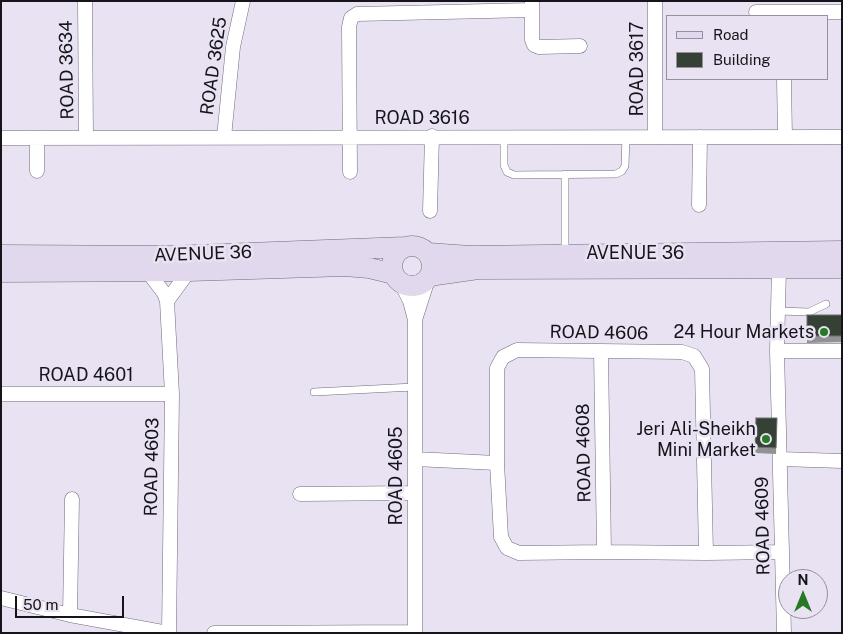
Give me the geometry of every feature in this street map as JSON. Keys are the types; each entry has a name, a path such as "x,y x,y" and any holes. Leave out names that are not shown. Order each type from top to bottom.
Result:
{"street":[{"name":"ROAD 3634","path":"85,1 86,138"},
{"name":"ROAD 3625","path":"224,137 233,47 243,1"},
{"name":"ROAD 3617","path":"655,1 655,136"},
{"path":"350,172 349,27 351,18 357,14 532,6 532,40 534,45 538,47 580,46"},
{"path":"756,12 782,14 842,12"},
{"path":"784,80 785,137"},
{"path":"430,211 432,136"},
{"name":"ROAD 3616","path":"1,138 842,136"},
{"path":"699,205 700,137"},
{"path":"37,138 37,171"},
{"path":"417,246 428,253 432,265 429,276 424,282 409,286 397,278 392,261 399,250 405,247 417,246"},
{"name":"AVENUE 36","path":"1,255 170,256 405,247"},
{"name":"AVENUE 36","path":"428,253 470,256 842,251"},
{"name":"AVENUE 36","path":"1,272 148,272 345,266 369,268 397,278"},
{"name":"ROAD 4609","path":"779,268 778,351 784,633"},
{"name":"AVENUE 36","path":"429,276 478,269 842,268"},
{"path":"148,272 168,301 189,271"},
{"name":"ROAD 4605","path":"415,320 429,276"},
{"name":"ROAD 4605","path":"397,278 410,301 415,320 415,632"},
{"name":"ROAD 4603","path":"1,598 70,615 168,633 172,394 168,301"},
{"name":"ROAD 4606","path":"706,553 702,369 694,356 682,352 517,350 503,357 498,368 498,463 501,537 507,548 519,553 706,553 782,552"},
{"path":"778,351 842,351"},
{"name":"ROAD 4608","path":"601,352 604,552"},
{"name":"ROAD 4601","path":"1,394 172,394"},
{"path":"415,459 498,463"},
{"path":"780,459 842,461"},
{"path":"300,494 415,493"},
{"path":"70,615 72,499"},
{"path":"214,633 415,632"}],"lane":[{"path":"504,136 504,165 510,174 619,173 624,168 626,162 626,136"},
{"path":"565,174 565,254"},
{"path":"778,311 809,312 826,304"},
{"path":"314,392 414,387"}],"building":[{"name":"24 Hour Markets","path":"807,315 842,315 842,336 807,336"},
{"name":"Jeri Ali-Sheikh Mini Market","path":"756,418 777,418 776,448 755,447"}],"place":[{"name":"24 Hour Markets","path":"824,332"},
{"name":"Jeri Ali-Sheikh Mini Market","path":"766,439"}]}
